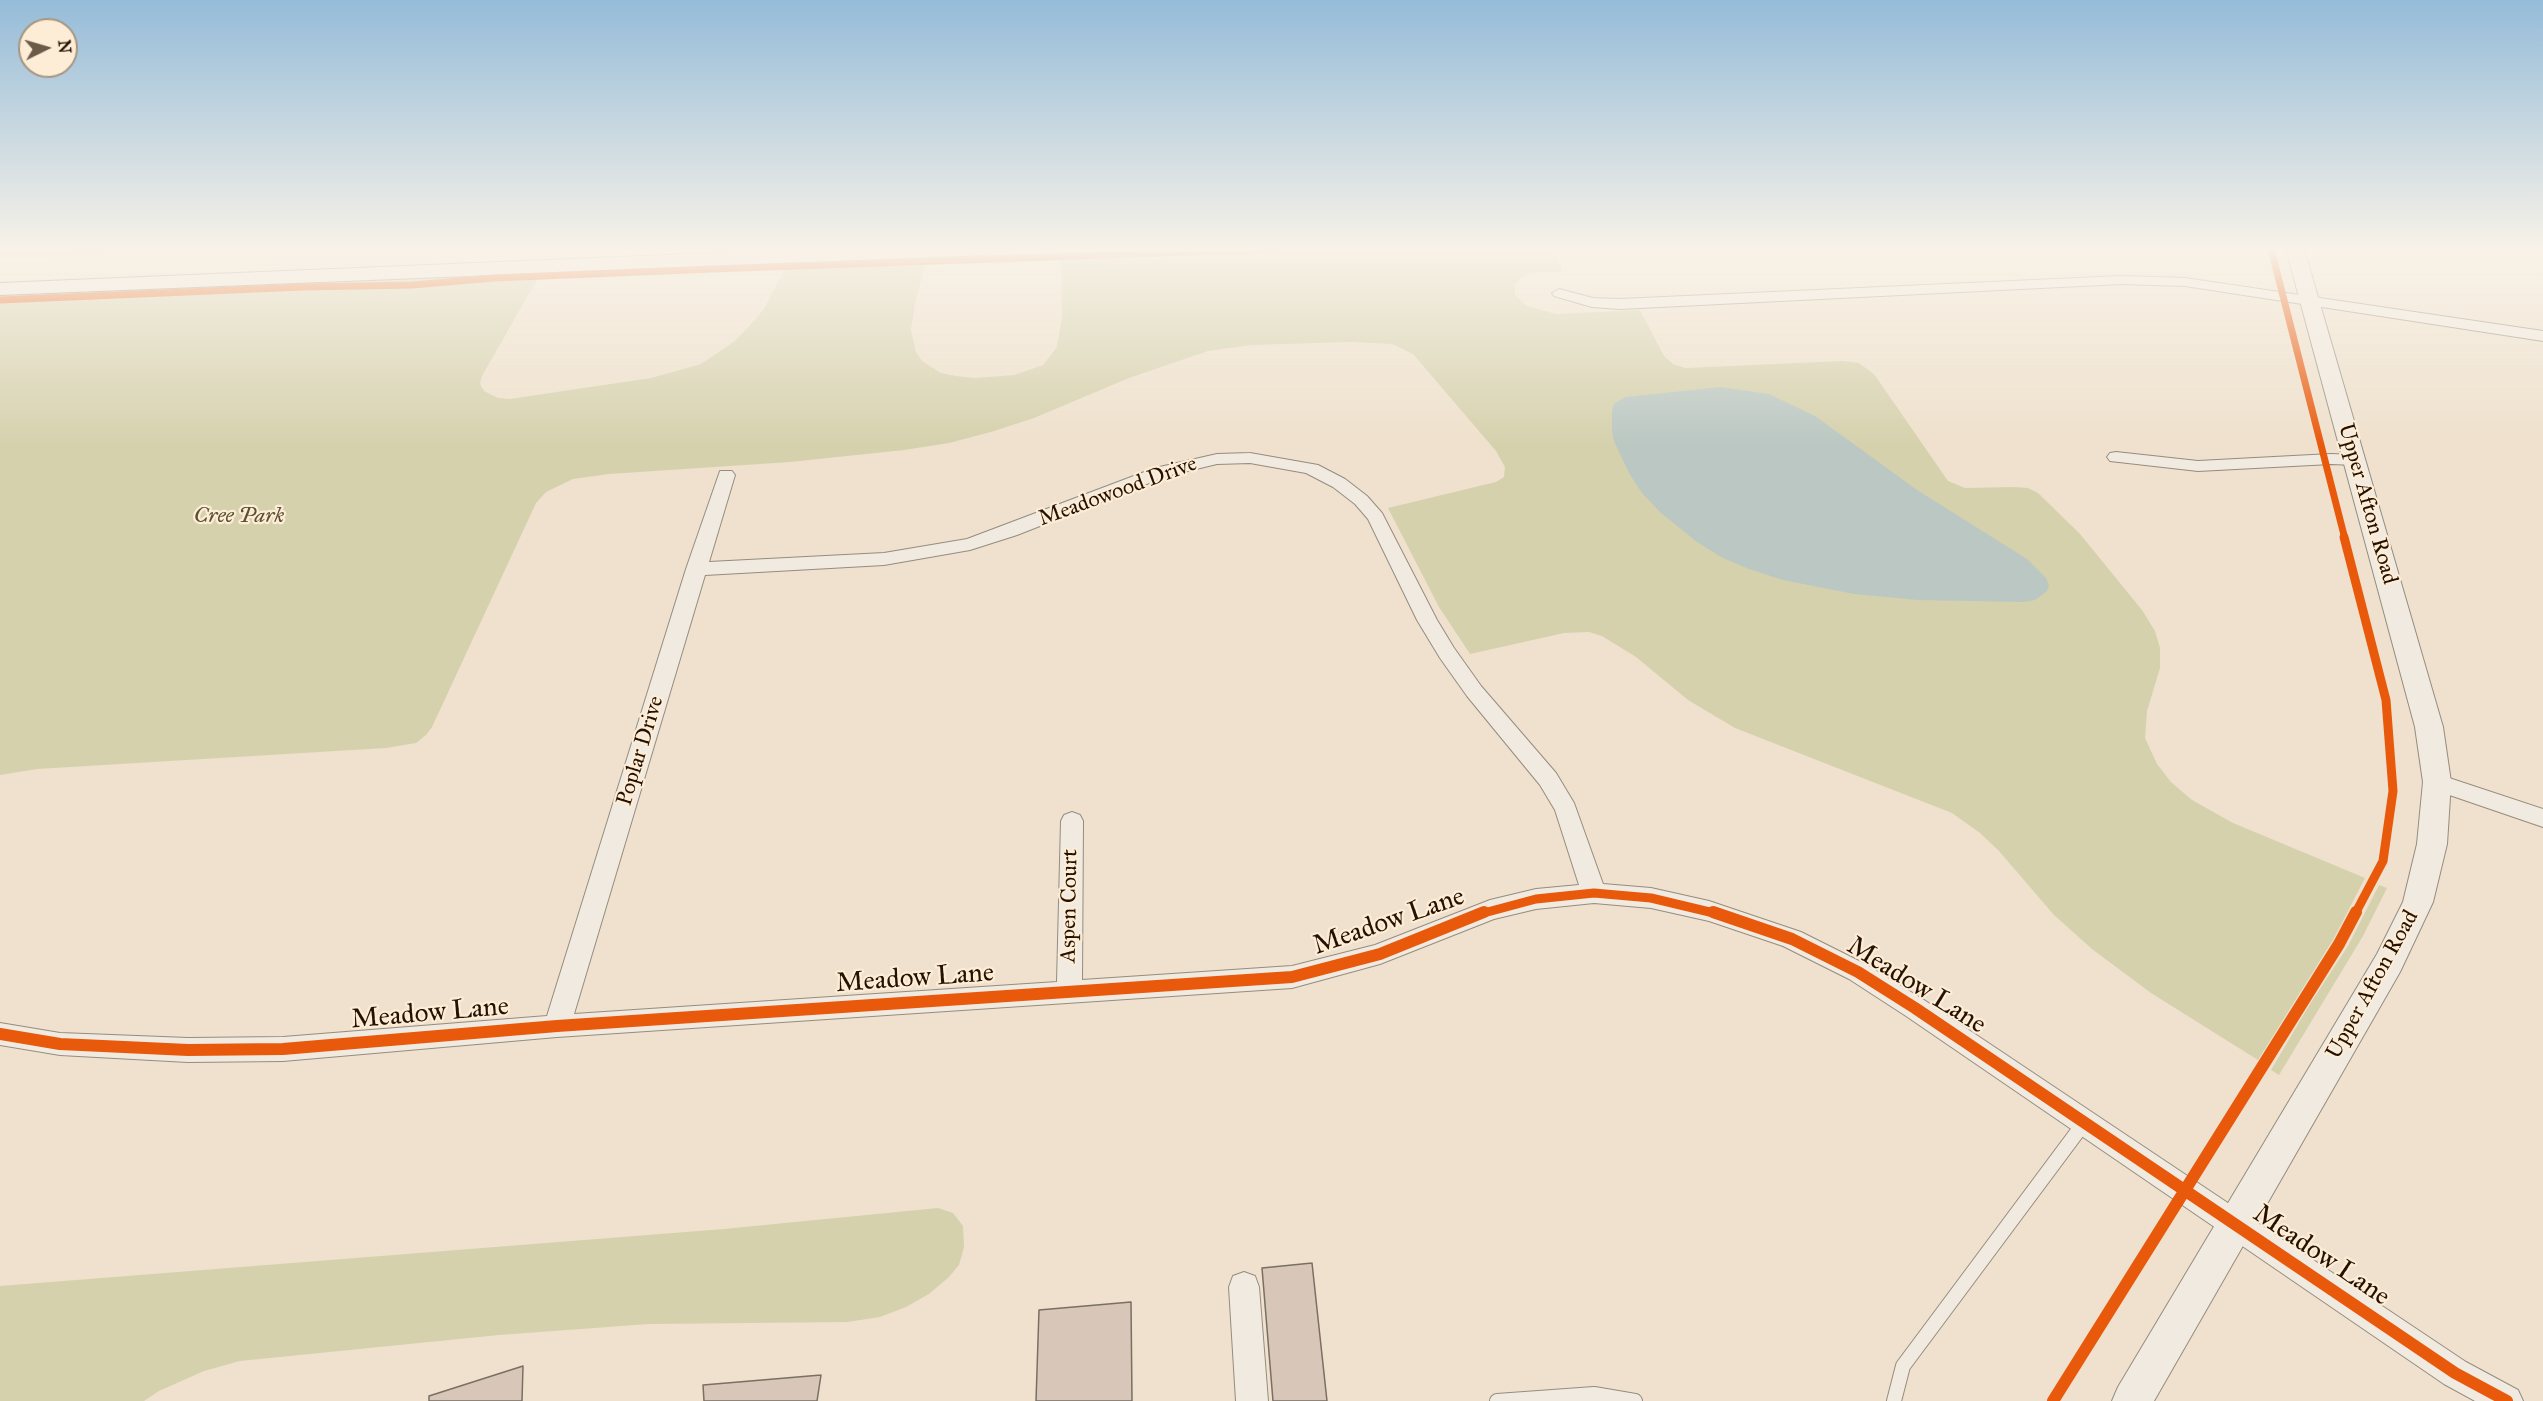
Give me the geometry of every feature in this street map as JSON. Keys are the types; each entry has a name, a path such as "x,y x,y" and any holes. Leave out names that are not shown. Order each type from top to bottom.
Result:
{"street":[{"name":"Upper Afton Road","path":"2132,1401 2407,928 2427,874 2434,830 2437,782 2430,734 2413,665 2313,314"},
{"path":"2406,314 2543,336"},
{"path":"2116,457 2198,466 2331,459 2355,460"},
{"name":"Meadowood Drive","path":"696,569 884,559 970,544 1010,531 1161,472 1217,459 1250,458 1281,462 1312,470 1339,483 1361,500 1376,517 1427,620 1447,653 1474,691 1548,779 1566,809 1594,893"},
{"name":"Poplar Drive","path":"557,1026 726,476"},
{"path":"2437,782 2543,818"},
{"name":"Aspen Court","path":"1069,991 1072,820"},
{"name":"Meadow Lane","path":"0,1034 60,1044 188,1050 283,1049 557,1026 1292,977 1380,954 1490,910 1536,899 1594,893 1651,898 1709,911 1792,939 1858,972 2455,1373 2507,1401"},
{"path":"1244,1287 1252,1401"}],"lane":[{"path":"1894,1401 1903,1366 2084,1123"},
{"path":"1497,1401 1594,1394 1635,1401"}],"green space":[{"name":"Cree Park","path":"0,314 517,314 482,376 480,384 484,391 498,398 510,399 651,378 701,364 735,341 759,314 913,314 911,330 916,352 922,361 941,373 975,378 1014,375 1043,365 1057,347 1062,314 1642,314 1664,356 1673,364 1685,368 1843,361 1859,363 1874,374 1948,481 1965,488 2014,487 2028,488 2038,493 2080,534 2142,610 2155,631 2160,648 2160,668 2147,711 2145,738 2157,764 2171,782 2192,800 2233,823 2365,878 2334,938 2258,1060 2151,993 2092,949 2054,915 1999,851 1980,833 1952,813 1735,728 1688,700 1636,657 1602,636 1589,632 1564,633 1470,654 1439,607 1388,508 1496,482 1504,477 1505,467 1496,451 1413,354 1392,344 1351,342 1252,345 1208,351 1129,378 1034,418 949,443 790,462 609,474 573,479 546,492 536,503 432,727 416,743 386,748 37,769 0,775"},
{"path":"2379,885 2387,888 2363,936 2279,1075 2271,1070 2348,946"},
{"path":"938,1208 953,1213 963,1226 964,1247 959,1265 929,1294 906,1307 880,1317 847,1322 649,1324 499,1335 240,1361 204,1371 159,1391 144,1401 0,1401 0,1286 724,1229"}],"shaded area":[{"path":"1721,387 1769,394 1815,416 1917,490 2027,559 2046,578 2049,586 2047,591 2035,600 2024,602 1918,600 1854,594 1783,580 1749,569 1723,558 1697,542 1660,512 1642,493 1629,473 1614,441 1612,411 1614,404 1625,397"}],"building":[{"path":"1312,1263 1327,1401 1273,1401 1262,1268"},
{"path":"1131,1302 1132,1401 1036,1401 1039,1310"},
{"path":"523,1366 522,1401 429,1401 429,1396"},
{"path":"821,1375 817,1401 704,1401 703,1385"}],"cycle path":[{"path":"2053,1401 2339,944 2383,861 2393,791 2386,700 2288,314"},
{"path":"0,1034 60,1044 188,1050 283,1049 557,1026 1292,977 1380,954 1490,910 1536,899 1594,893 1651,898 1709,911 1792,939 1858,972 1915,1008 2455,1373 2507,1401"}]}
